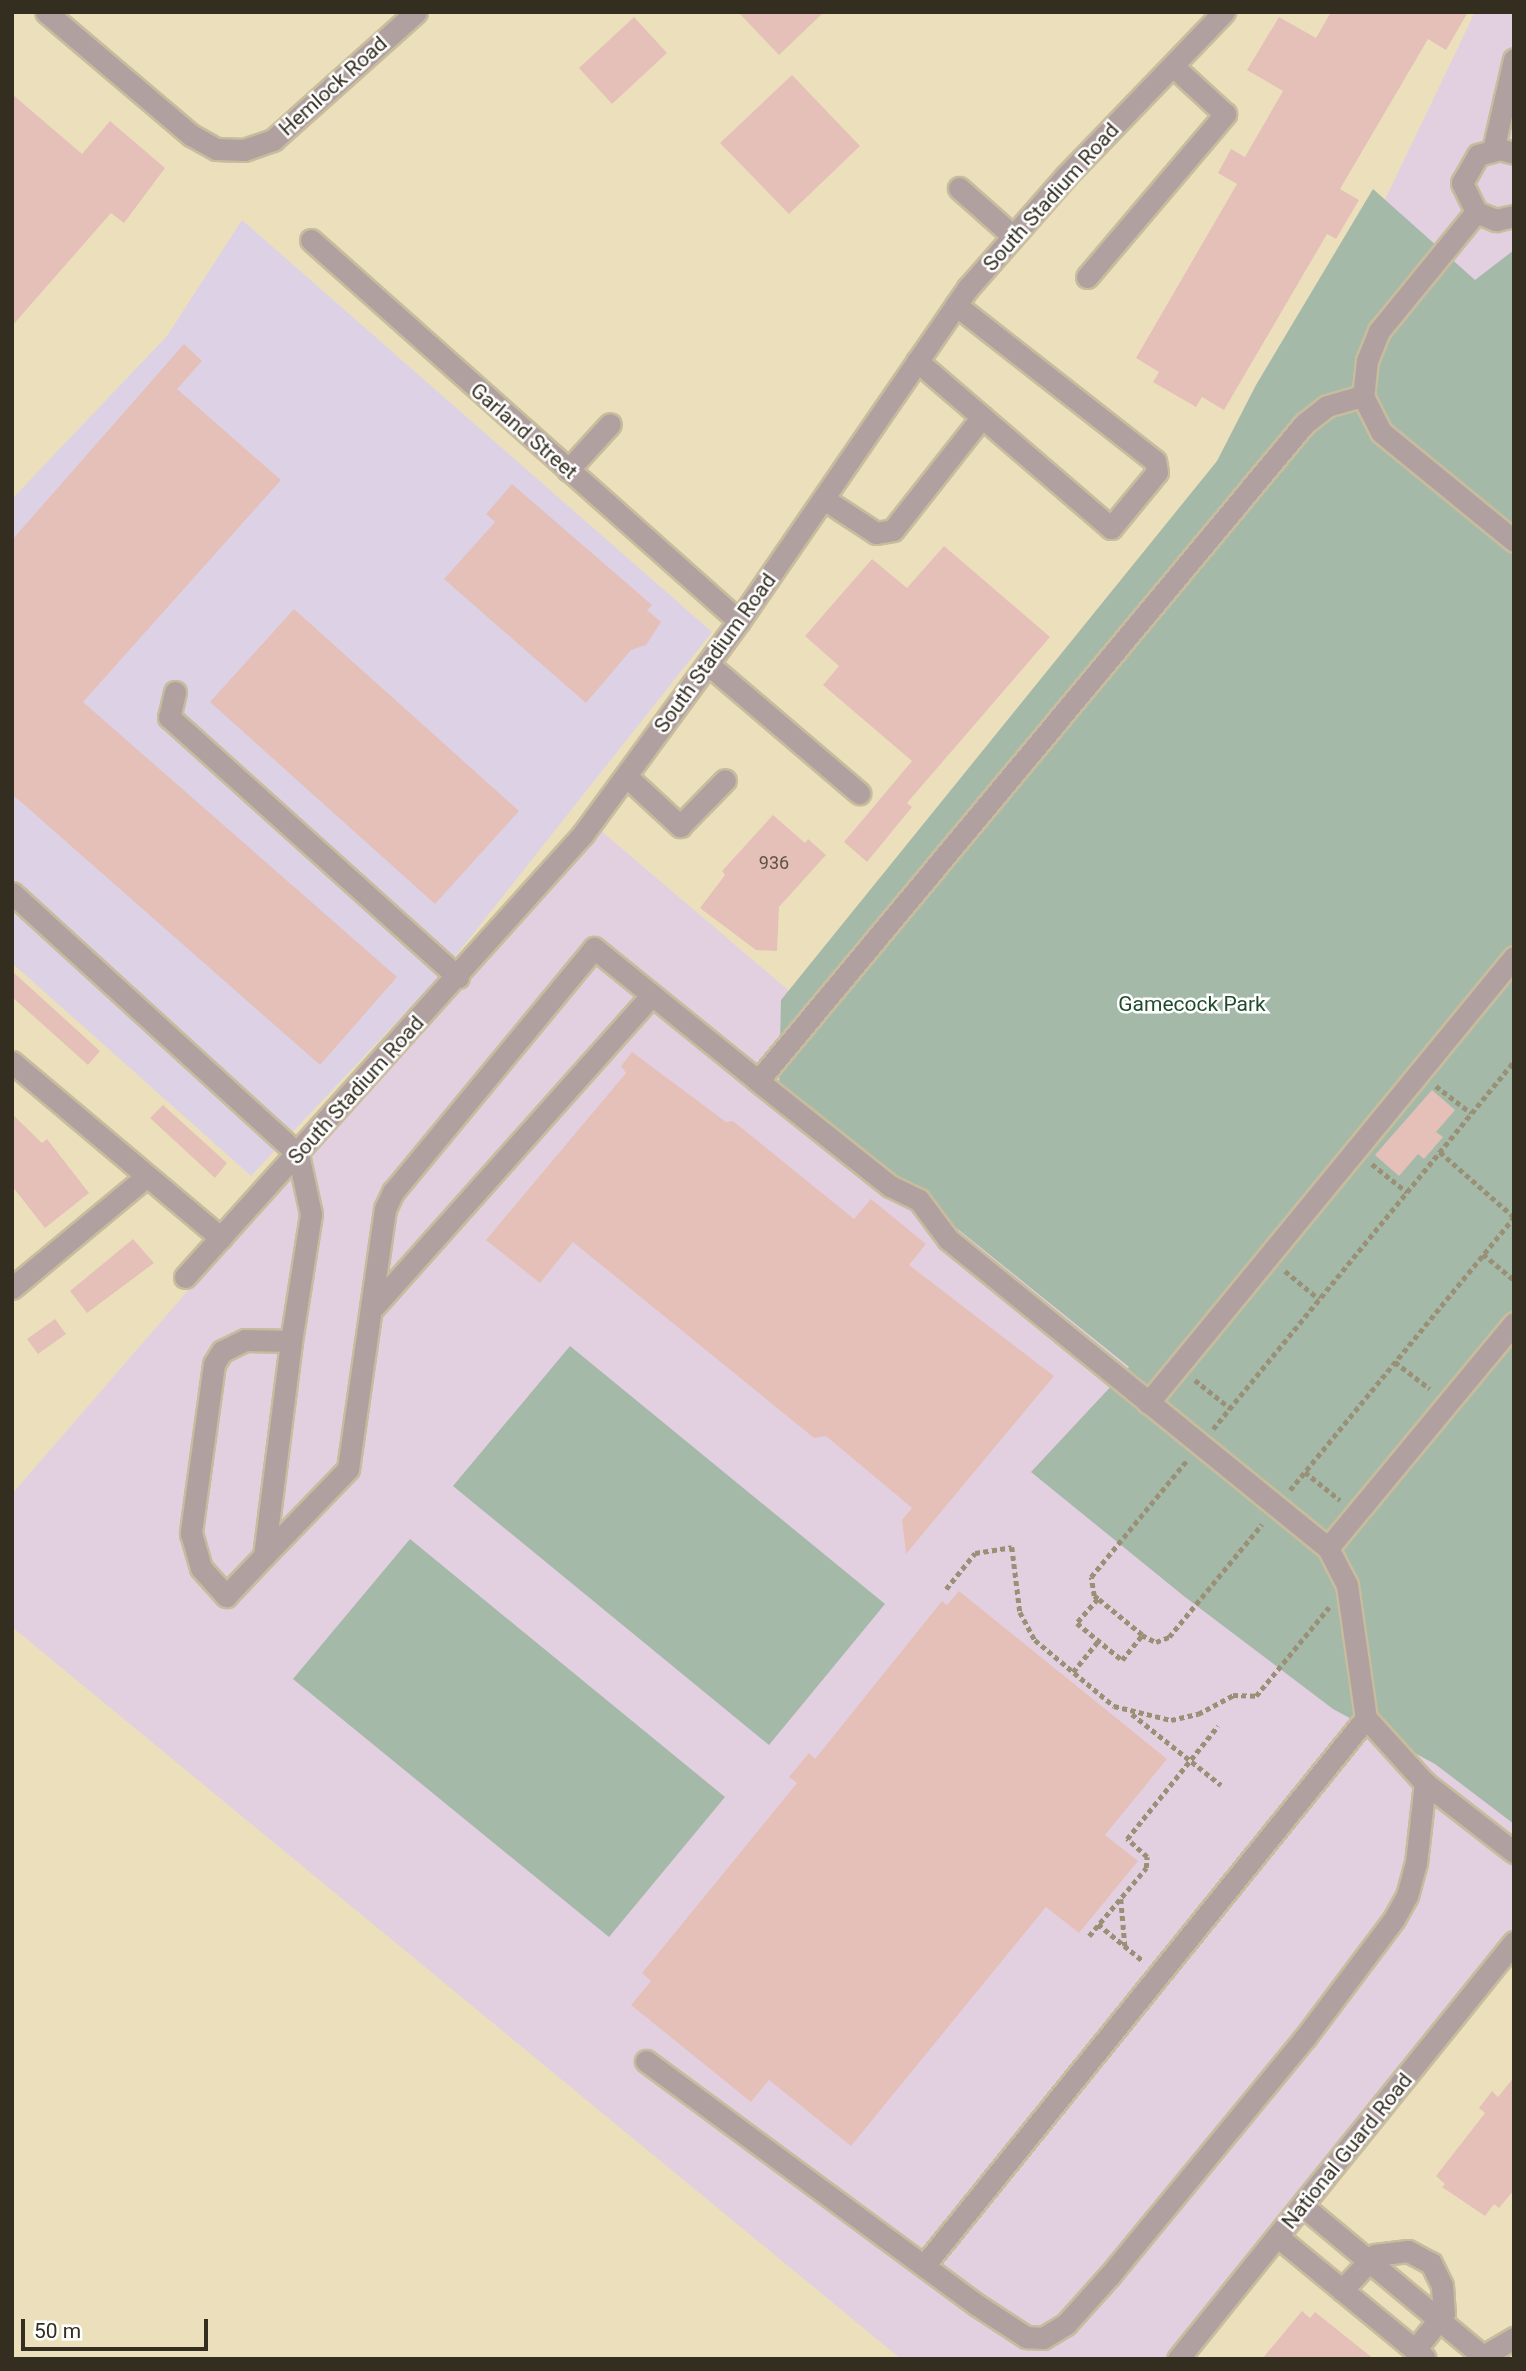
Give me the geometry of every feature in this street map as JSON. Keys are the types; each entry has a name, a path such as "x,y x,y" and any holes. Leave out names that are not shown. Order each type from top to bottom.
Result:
{"street":[{"name":"Hemlock Road","path":"46,12 191,135 216,149 244,150 273,140 416,12"},
{"name":"South Stadium Road","path":"185,1277 458,978 583,834 739,621 956,305 1012,235 1224,12"},
{"path":"1514,59 1503,151 1479,155 1465,172 1464,194 1476,212 1496,220 1514,216"},
{"path":"1087,277 1225,114 1172,66"},
{"path":"959,188 1012,235"},
{"path":"1476,212 1379,331 1364,370 1363,396 1381,432 1514,541"},
{"name":"Garland Street","path":"311,240 739,621"},
{"path":"917,361 1111,528 1157,472 1155,461 956,305"},
{"path":"758,1081 1304,424 1326,407 1363,396"},
{"path":"824,499 876,533 893,530 982,417"},
{"path":"568,470 610,424"},
{"path":"708,664 859,793"},
{"path":"175,692 169,717 458,978"},
{"path":"626,776 680,826 725,780"},
{"path":"12,892 298,1154 311,1214 291,1341 264,1556"},
{"path":"291,1341 245,1340 222,1351 214,1364 191,1533 201,1568 226,1596 348,1469 385,1209 393,1192 594,948 890,1186 919,1200 948,1239 1328,1548 1347,1585 1366,1718 1425,1783 1514,1852"},
{"path":"1148,1403 1514,957"},
{"path":"371,1310 652,995"},
{"path":"12,1062 221,1238"},
{"path":"12,1288 147,1175"},
{"path":"1328,1548 1514,1322"},
{"path":"926,2263 1157,1973 1366,1718"},
{"path":"646,2061 1026,2337 1043,2338 1066,2324 1304,2039 1394,1919 1412,1878 1425,1783"},
{"name":"National Guard Road","path":"1178,2359 1514,1942"},
{"path":"1303,2206 1480,2357 1514,2338"},
{"path":"1278,2237 1420,2355 1441,2321 1445,2301 1431,2263 1418,2254 1395,2250 1368,2260 1342,2290"}],"path":[{"path":"1440,1152 1514,1217 1169,1637 1156,1642 1142,1635 1098,1599 1090,1588 1095,1572 1514,1061"},
{"path":"1419,1073 1471,1113"},
{"path":"1355,1150 1407,1192"},
{"path":"1483,1254 1514,1280"},
{"path":"1268,1257 1319,1299"},
{"path":"1395,1362 1447,1403"},
{"path":"1177,1366 1230,1408"},
{"path":"1305,1472 1357,1513"},
{"path":"946,1589 975,1553 1012,1547 1013,1580 1024,1624 1035,1640 1114,1706 1131,1713 1181,1720 1233,1695 1256,1696 1347,1585"},
{"path":"1098,1599 1077,1623 1098,1641 1122,1660 1142,1635"},
{"path":"1073,1672 1098,1641"},
{"path":"1131,1713 1222,1785"},
{"path":"1088,1936 1149,1861 1127,1839 1218,1726"},
{"path":"1122,1896 1120,1920 1126,1947"},
{"path":"1098,1924 1157,1973"}],"shaded area":[{"path":"1475,12 1514,12 1514,1938 1174,2359 901,2359 12,1627 12,1494 592,823 815,1013 1330,314"},
{"path":"242,220 712,632 439,977 251,1176 12,963 12,499 167,336"}],"green space":[{"name":"Gamecock Park","path":"1373,189 1475,280 1514,250 1514,1824 1435,1764 1333,1709 1185,1597 1031,1472 1129,1367 779,1085 781,1000 1217,461 1256,385"},
{"path":"570,1346 885,1604 769,1745 453,1486"},
{"path":"410,1539 725,1797 609,1937 293,1679"}],"building":[{"path":"738,12 824,12 779,55"},
{"path":"1331,12 1468,12 1446,50 1428,39 1340,189 1359,200 1336,239 1327,234 1224,410 1202,397 1196,407 1153,382 1159,372 1136,358 1237,184 1218,173 1231,149 1245,157 1283,91 1247,70 1279,17 1316,38"},
{"path":"634,17 667,53 612,104 579,68"},
{"path":"792,75 860,146 789,214 720,143"},
{"path":"12,94 82,154 110,121 165,168 124,223 111,213 12,326"},
{"path":"184,344 202,361 177,389 281,480 83,702 397,977 320,1065 12,794 12,540"},
{"path":"512,484 652,605 647,610 661,622 646,645 631,650 586,703 444,579 495,522 486,514"},
{"path":"944,546 1050,637 907,803 912,807 867,862 844,842 912,761 823,685 839,666 805,636 872,559 907,588"},
{"path":"294,609 519,811 435,904 210,702"},
{"path":"773,815 805,843 808,839 826,855 779,907 777,951 756,950 700,908 725,875 722,871"},
{"path":"12,971 100,1051 88,1065 12,997"},
{"path":"632,1052 726,1122 733,1121 854,1219 871,1199 926,1244 909,1265 1054,1376 906,1554 902,1520 912,1508 826,1436 814,1438 573,1242 540,1283 486,1240 626,1073 621,1066"},
{"path":"1432,1090 1455,1110 1436,1132 1443,1137 1424,1159 1418,1154 1399,1176 1375,1155"},
{"path":"163,1105 227,1163 215,1178 150,1118"},
{"path":"12,1114 42,1143 47,1139 89,1193 45,1228 12,1186"},
{"path":"133,1239 154,1263 87,1313 70,1291"},
{"path":"55,1319 66,1334 38,1354 27,1339"},
{"path":"959,1591 1167,1759 1105,1835 1138,1861 1079,1933 1046,1907 851,2146 769,2080 751,2102 631,2005 651,1981 642,1973 797,1783 789,1777 809,1753 815,1759 942,1601 947,1605"},
{"path":"1514,2077 1514,2190 1499,2208 1494,2204 1485,2216 1442,2187 1445,2184 1436,2176 1485,2113 1479,2108 1492,2091 1498,2097"},
{"path":"1302,2311 1310,2318 1315,2312 1374,2359 1262,2359"}]}
